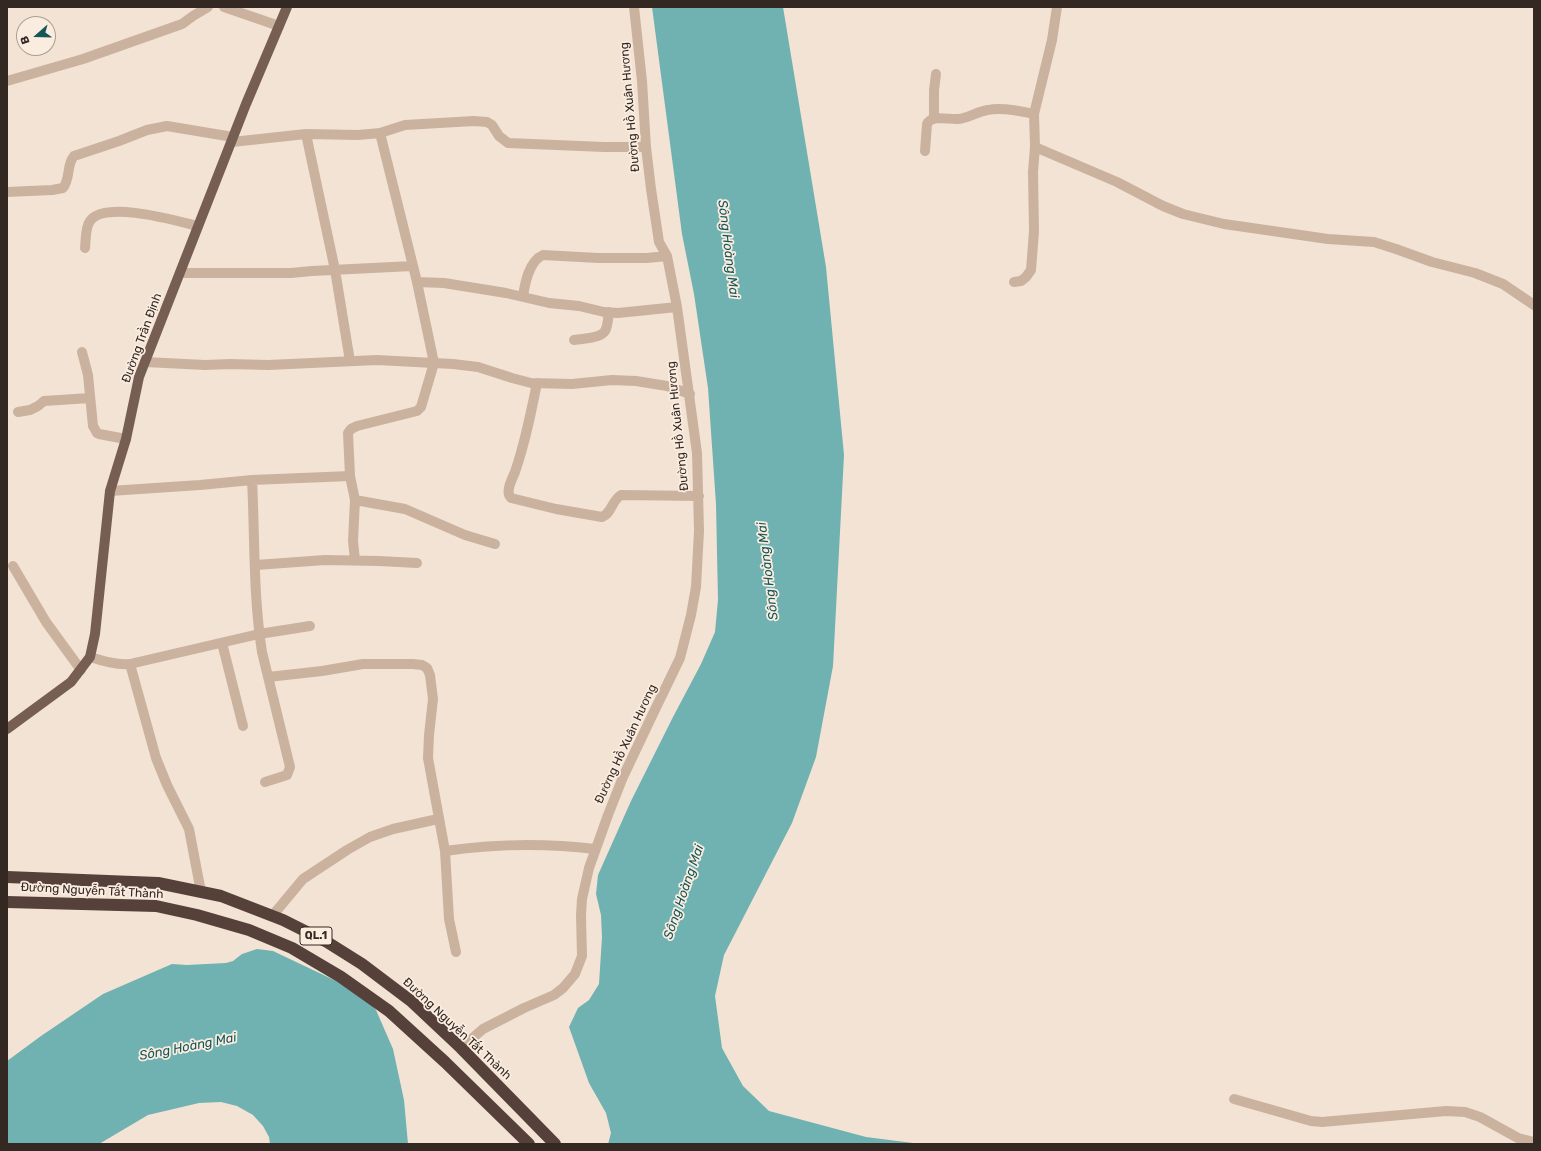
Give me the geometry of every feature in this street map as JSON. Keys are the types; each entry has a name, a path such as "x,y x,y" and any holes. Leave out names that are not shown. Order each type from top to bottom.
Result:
{"highway":[{"name":"Đường Nguyễn Tất Thành","path":"7,877 158,883 221,896 273,915 327,942 362,964 411,1001 555,1144"},
{"name":"Đường Nguyễn Tất Thành","path":"7,902 156,906 197,915 249,930 292,948 342,977 389,1012 445,1062 528,1144"}],"main road":[{"name":"Đường Trần Định","path":"7,729 71,682 90,657 95,634 110,492 126,439 139,377 232,140 287,7"}],"street":[{"path":"7,81 83,59 182,24 208,7"},
{"path":"224,7 279,26"},
{"name":"Đường Hồ Xuân Hương","path":"460,1048 483,1029 524,1008 554,995 563,988 575,974 582,956 582,899 589,868 595,849 624,777 680,658 691,615 696,587 699,531 697,453 677,307 667,256 659,242 646,147 646,124 634,7"},
{"path":"1014,282 1021,281 1031,270 1034,237 1034,114 1052,40 1057,7"},
{"path":"934,118 934,90 936,74"},
{"path":"925,151 927,124 934,118 959,119 989,109 1013,110 1034,114"},
{"path":"7,192 52,190 63,188 68,177 70,162 74,156 112,144 147,130 167,126 232,140 306,134 358,135 380,133 405,125 474,121 487,122 492,125 499,136 508,144 646,147"},
{"path":"355,560 353,541 356,500 350,476 348,433 357,426 417,411 421,407 434,362 417,282 380,133"},
{"path":"306,134 335,270 350,361"},
{"path":"1035,147 1117,182 1163,206 1183,214 1224,224 1328,239 1374,242 1432,262 1475,272 1503,284 1534,305"},
{"path":"85,248 90,222 97,214 104,212 111,211 149,215 198,226"},
{"path":"523,296 530,269 539,257 543,255 598,258 647,258 667,256"},
{"path":"180,273 291,273 412,266"},
{"path":"417,282 444,283 609,312 626,313 677,307"},
{"path":"574,340 590,338 602,334 605,331 609,312"},
{"path":"82,352 88,375 93,426 97,433 126,439"},
{"path":"145,362 205,366 389,360 434,362 478,367 512,378 537,383 572,384 612,380 636,380 667,386 690,394"},
{"path":"537,383 518,462 508,489 508,496 556,509 602,517 607,515 615,499 621,495 699,496"},
{"path":"18,412 30,410 44,401 90,398"},
{"path":"110,492 252,480 350,476"},
{"path":"252,480 259,634 290,767 287,775 264,782"},
{"path":"356,500 405,509 465,535 495,544"},
{"path":"256,565 313,560 355,560 417,563"},
{"path":"13,566 46,622 81,670"},
{"path":"90,657 108,662 130,664 259,634 310,626"},
{"path":"222,643 244,726"},
{"path":"130,664 156,758 167,785 189,829 200,892"},
{"path":"268,677 322,671 363,664 413,664 422,665 427,668 432,686 428,758 445,851 449,919 456,952"},
{"path":"273,915 303,879 347,850 392,829 438,819"},
{"path":"445,851 505,846 569,846 595,849"},
{"path":"1234,1100 1312,1121 1322,1122 1446,1111 1465,1112 1484,1119 1518,1138 1534,1142"}],"water":[{"name":"Sông Hoàng Mai","path":"652,7 783,7 826,267 844,455 833,666 816,757 792,823 724,955 715,996 722,1048 743,1086 769,1111 866,1137 921,1144 608,1144 611,1133 606,1113 589,1083 569,1027 578,1008 589,1000 599,984 602,937 601,915 596,894 598,875 631,801 701,664 715,632 718,600 716,504 708,388 694,294 682,234"},
{"name":"Sông Hoàng Mai","path":"257,949 273,951 353,989 370,1002 376,1010 393,1049 404,1100 408,1144 270,1144 269,1137 263,1126 253,1115 237,1106 221,1102 199,1103 148,1115 99,1144 7,1144 7,1061 103,994 172,964 187,965 226,963 233,961 242,954"}]}
